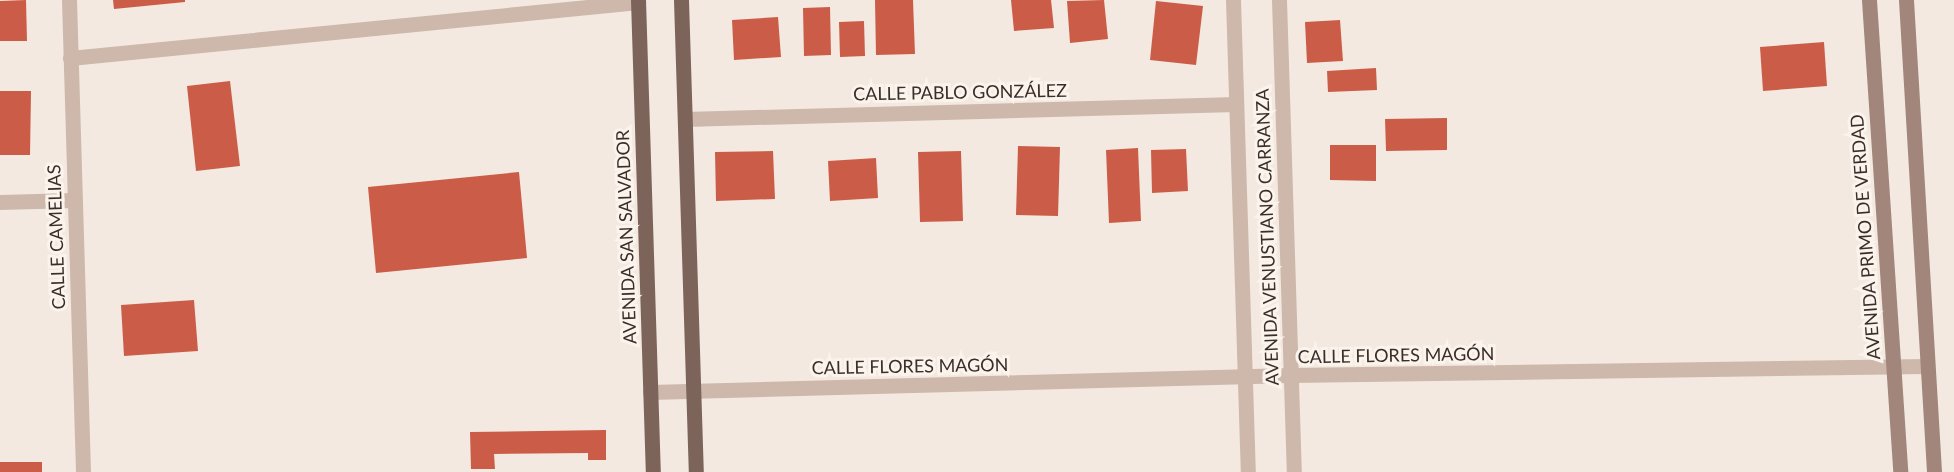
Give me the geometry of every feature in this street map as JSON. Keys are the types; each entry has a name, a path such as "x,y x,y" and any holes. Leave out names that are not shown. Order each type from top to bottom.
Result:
{"main road":[{"path":"681,0 696,472"},
{"name":"AVENIDA PRIMO DE VERDAD","path":"1869,0 1900,472"},
{"path":"1906,0 1934,472"},
{"name":"AVENIDA SAN SALVADOR","path":"638,1 653,472"}],"street":[{"name":"CALLE CAMELIAS","path":"69,0 83,472"},
{"name":"AVENIDA VENUSTIANO CARRANZA","path":"1233,0 1248,472"},
{"name":"AVENIDA VENUSTIANO CARRANZA","path":"1279,0 1294,472"},
{"path":"70,58 638,1"},
{"name":"CALLE PABLO GONZÁLEZ","path":"685,119 1236,104"},
{"path":"0,202 74,200"},
{"name":"CALLE FLORES MAGÓN","path":"650,392 1291,375 1927,366"}],"building":[{"path":"26,0 27,41 0,41 0,1"},
{"path":"113,0 185,0 185,2 114,9"},
{"path":"875,0 913,0 915,54 876,55"},
{"path":"1011,0 1051,0 1054,28 1014,31"},
{"path":"1104,0 1108,39 1070,43 1067,1"},
{"path":"1156,1 1203,6 1196,65 1150,60"},
{"path":"830,7 831,55 804,56 803,8"},
{"path":"778,17 781,57 734,60 732,20"},
{"path":"1340,20 1343,61 1307,63 1305,22"},
{"path":"864,21 865,56 840,57 839,22"},
{"path":"1824,42 1827,86 1763,91 1760,47"},
{"path":"1376,68 1377,90 1328,92 1327,71"},
{"path":"230,81 240,166 196,171 187,86"},
{"path":"0,91 31,91 30,155 0,155"},
{"path":"1447,118 1447,150 1386,151 1385,119"},
{"path":"1330,145 1376,145 1376,181 1330,180"},
{"path":"1018,146 1060,147 1058,216 1016,215"},
{"path":"1138,148 1141,221 1109,223 1106,150"},
{"path":"1186,149 1188,191 1152,193 1151,150"},
{"path":"773,151 775,199 716,201 715,152"},
{"path":"961,151 963,221 920,222 918,152"},
{"path":"876,158 878,198 830,201 828,161"},
{"path":"519,172 527,258 376,273 368,187"},
{"path":"194,300 198,351 124,356 121,305"},
{"path":"606,430 606,460 588,460 588,453 494,454 495,469 471,469 470,432"},
{"path":"0,462 42,462 42,472 0,472"}]}
